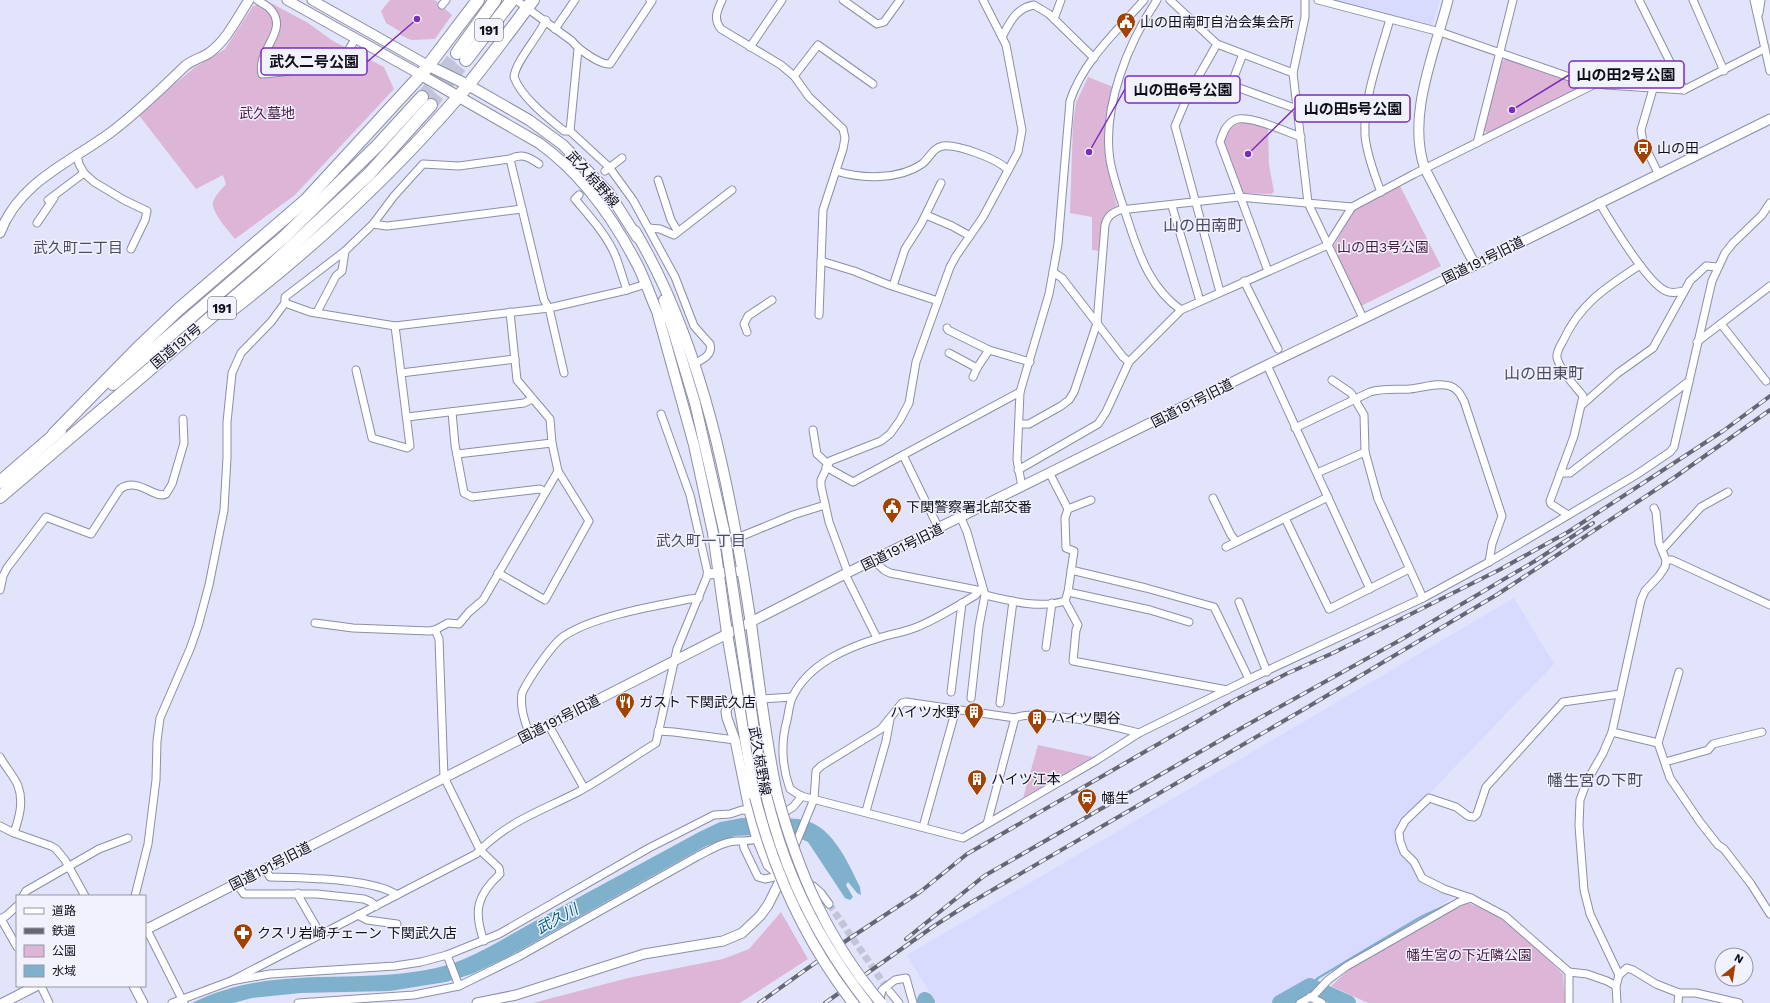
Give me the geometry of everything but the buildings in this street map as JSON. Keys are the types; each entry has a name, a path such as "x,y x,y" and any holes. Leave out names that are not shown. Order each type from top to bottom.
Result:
{"highway":[{"path":"54,434 173,314 306,200 425,70 478,0"},
{"name":"191","path":"495,0 462,56 521,2"},
{"path":"194,332 212,325 272,278 414,146 468,85 521,2"},
{"name":"国道191号","path":"0,482 54,434 284,238 378,145 422,98"},
{"name":"国道191号","path":"0,497 264,272 369,174 432,105"}],"main road":[{"name":"武久椋野線","path":"425,70 468,85 529,120 563,145 609,193 635,231 664,299 695,403 724,530 758,756 763,784 777,838 798,894 814,926 833,957 867,1003"},
{"name":"武久椋野線","path":"425,70 459,96 539,143 555,155 579,177 622,237 646,284 658,315 670,337 695,403"},
{"path":"635,231 658,273 669,297 694,364 727,489 751,622 761,699 777,794 794,853 811,893 846,957 880,1003"},
{"path":"658,315 694,445 714,533 727,633 755,797 768,842 791,903 813,945 852,1003"}],"street":[{"path":"0,233 9,212 15,204 39,181 123,123 187,65 208,53 225,37 249,0"},
{"path":"257,0 271,9 276,19 277,29 265,51 260,66 262,74 318,65 340,59 355,39"},
{"path":"286,0 355,39 425,70"},
{"path":"312,0 425,70"},
{"path":"555,29 575,0"},
{"path":"521,2 572,41 578,49 604,64 610,64 652,0"},
{"path":"722,0 716,15 718,25 721,29 750,48 781,65 794,76 809,97 843,129 845,138 823,210 819,315"},
{"path":"750,48 782,0"},
{"path":"844,0 877,24 884,22 900,0"},
{"path":"877,638 847,574 829,522 821,480 827,465 881,441 890,434 895,427 909,403 913,385 913,369 950,267 983,218 1018,152 1022,130 1006,45 983,0"},
{"path":"1054,19 1061,0"},
{"path":"1022,487 1017,460 1020,392 1049,294 1058,244 1070,101 1080,76 1144,0"},
{"path":"1157,0 1138,31 1128,53 1110,113 1108,140 1110,160 1116,185 1145,267 1164,296 1181,310"},
{"path":"1170,0 1217,44 1293,73"},
{"path":"1305,0 1305,17 1293,73 1308,203 1363,318"},
{"path":"1318,0 1440,32 1578,80 1595,84 1684,90 1724,71 1764,49"},
{"path":"1448,0 1420,109 1418,140 1421,158 1425,169 1474,265"},
{"path":"1477,142 1513,0"},
{"path":"1639,0 1684,90"},
{"path":"1693,0 1724,71"},
{"path":"1754,0 1770,71"},
{"path":"1758,17 1761,0"},
{"path":"1002,37 1014,16 1032,3 1044,10 1094,58"},
{"path":"1381,192 1368,150 1365,133 1366,113 1390,19"},
{"path":"546,20 519,63 514,77 537,108 564,131 570,131"},
{"path":"1217,44 1189,93 1175,126 1220,292"},
{"path":"794,76 818,45 873,84"},
{"path":"578,49 570,131 576,139 607,169 633,200 649,228 675,277 694,326 710,344 710,351 707,356 694,364"},
{"path":"1243,54 1231,85 1297,109"},
{"path":"1018,470 1098,424 1106,412 1129,362 1181,310 1328,245 1352,207 1477,142 1595,84"},
{"path":"1653,89 1641,130 1643,142 1658,173"},
{"path":"1268,271 1239,197 1220,142 1225,129 1236,120 1246,118 1301,137"},
{"name":"国道191号旧道","path":"146,928 265,869 727,633 940,529 1267,365 1770,119"},
{"path":"836,171 859,176 890,175 916,166 925,161 935,150 948,146 992,160 1008,170"},
{"path":"77,154 84,173 94,182 115,195 147,211 145,220 131,249"},
{"path":"135,895 143,869 149,837 156,780 157,741 160,718 190,649 198,626 209,585 224,510 227,466 227,422 232,373 241,353 271,322 285,303 285,297 345,251 373,224 394,196 422,164 458,166 510,159 516,156 526,155 539,164"},
{"path":"607,169 622,158"},
{"path":"510,159 544,300 549,308 564,373"},
{"path":"48,200 84,173"},
{"path":"658,180 671,220 677,230"},
{"path":"893,286 905,249 926,215 941,183"},
{"path":"649,228 660,229 674,234 677,230 732,190"},
{"path":"37,223 56,194"},
{"path":"579,195 574,199 593,219 616,256 627,290"},
{"path":"1019,424 1029,424 1069,400 1075,387 1097,324 1105,225 1107,218 1112,213 1120,210 1125,211 1172,206 1239,197 1352,207"},
{"path":"1599,202 1640,265 1659,288 1666,292 1676,293 1684,291"},
{"path":"982,592 917,628 877,638 841,653 826,661 804,679 792,697 785,727 783,746 784,766 790,789 802,796 963,838 1103,756 1139,733 1423,598 1489,562 1636,477 1670,452 1674,447 1712,281 1725,253 1733,243 1758,220 1770,202"},
{"path":"1172,206 1200,301"},
{"path":"373,224 387,226 398,225 522,209"},
{"path":"926,215 952,226 970,236"},
{"path":"317,312 336,276 342,271 345,251"},
{"path":"821,261 854,271 938,301"},
{"path":"1568,515 1551,504 1550,501 1572,441 1583,396 1573,384 1558,360 1558,352 1569,328 1584,307 1609,284 1640,265"},
{"path":"1582,405 1618,373 1653,348 1684,291 1694,276 1706,266 1718,267"},
{"path":"1053,272 1062,278 1123,357 1129,362"},
{"path":"1244,281 1278,350"},
{"path":"285,303 300,309 395,326 549,308 627,290 646,284"},
{"path":"1698,342 1770,286"},
{"path":"747,332 744,324 748,316 772,300"},
{"path":"498,573 545,600 589,521 558,471 552,444 550,419 517,380 510,312"},
{"path":"1721,324 1766,381"},
{"path":"356,370 372,438 407,448 410,446 395,326"},
{"path":"947,328 948,330 989,350 1030,362"},
{"path":"973,377 989,350"},
{"path":"949,354 977,368"},
{"path":"400,373 515,359"},
{"path":"1267,365 1370,589"},
{"path":"1332,380 1351,393 1364,415 1365,452 1381,508 1423,598"},
{"path":"1560,473 1570,473 1689,381"},
{"path":"1295,428 1370,392 1380,389 1413,389 1445,385 1458,390 1464,401 1502,516 1492,544 1489,562"},
{"path":"813,430 817,454 827,465 853,482 1020,392"},
{"path":"407,417 524,403 532,399"},
{"path":"452,412 457,454 464,492 472,497 540,489 546,492"},
{"path":"172,1003 183,1001 231,982 476,854 498,834 512,824 584,788 656,743 677,650 708,574 690,495 661,414"},
{"path":"0,590 3,576 7,568 46,517 91,534 120,489 124,486 135,485 162,495 166,494 172,484 184,443 183,419"},
{"path":"457,454 552,444"},
{"path":"1317,473 1365,452"},
{"path":"903,455 940,529"},
{"path":"315,623 353,628 435,630 448,623 459,624 469,612 483,600 558,471"},
{"path":"1050,474 1068,510"},
{"path":"1662,550 1701,507 1728,492"},
{"path":"1226,546 1328,497"},
{"path":"1213,498 1230,535 1236,541"},
{"path":"1091,500 1068,510 1065,518 1064,539 1066,548 1074,551 1068,592 1065,601 1078,625 1076,630 1075,655 1073,662 1227,690"},
{"path":"742,536 793,514 825,505"},
{"path":"1619,975 1587,904 1582,883 1579,826 1580,800 1587,781 1603,753 1612,732 1642,596 1662,572 1666,560 1659,543 1656,512 1654,508"},
{"path":"961,518 977,564 982,592 971,698"},
{"path":"1285,518 1329,609 1409,570"},
{"path":"1666,560 1672,560 1679,563 1770,605"},
{"path":"874,561 880,567 890,572 982,592 1013,601 1052,604 1065,601"},
{"path":"708,574 742,570"},
{"path":"1071,570 1146,588 1214,607 1250,679"},
{"path":"1068,592 1150,610 1189,622"},
{"path":"530,734 525,724 522,693 552,647 564,636 581,628 615,616 690,598 699,598"},
{"path":"1000,703 1013,601"},
{"path":"1239,602 1267,672"},
{"path":"951,692 962,603"},
{"path":"1046,648 1052,604"},
{"path":"435,630 439,639 444,777 480,850 496,865 500,871 500,874 485,889 480,900 479,928 484,941"},
{"path":"1679,672 1658,743 1666,762 1670,778 1700,822 1729,855 1751,884 1770,914"},
{"path":"758,677 746,694 728,705 726,712 735,740 749,812 756,838 768,864 775,871 813,886 821,893 829,904"},
{"path":"1616,986 1587,974 1569,972 1513,922 1471,898 1435,886 1422,878 1414,862 1401,847 1399,832 1402,824 1429,798 1456,807 1468,816 1474,817 1477,814 1486,787 1562,702 1620,694"},
{"path":"761,699 792,697"},
{"path":"477,1003 516,995 644,954 723,941 742,933 760,916 768,905 783,875 808,817 814,799 816,771 821,766 881,729 899,706 906,702 1015,718 1023,714 1044,714 1139,733"},
{"path":"923,827 956,709"},
{"path":"987,824 1015,718"},
{"path":"866,812 886,741 890,719"},
{"path":"548,724 584,788"},
{"path":"658,731 735,740"},
{"path":"1612,732 1658,743"},
{"path":"1666,762 1708,750 1713,744 1762,732"},
{"path":"0,757 18,785 20,795 20,812 14,833"},
{"path":"231,982 270,974 408,964 447,955 484,941 694,825 714,816 749,812 785,812 793,807 802,796"},
{"path":"0,826 14,833 51,846 63,856 84,895"},
{"path":"24,895 26,891 99,849 128,838"},
{"path":"298,1003 409,996 459,986 523,954 698,856 724,844 738,841 744,842 756,838"},
{"path":"744,842 744,848 758,877 765,879 783,875"},
{"path":"265,869 270,877 353,882 382,888 397,895"},
{"path":"236,883 244,894 324,894 364,900 371,902 376,906"},
{"path":"298,893 321,935"},
{"path":"1300,1003 1312,996 1328,980 1347,966 1459,902 1471,898"},
{"path":"16,907 1,919 16,945"},
{"path":"358,915 367,920 397,924"},
{"path":"146,928 183,1001"},
{"path":"447,955 459,986"},
{"path":"1617,1003 1616,986 1619,975 1627,968 1656,984 1679,993 1696,993 1739,1003"},
{"path":"1569,972 1569,1003"},
{"path":"880,1003 882,990 895,980 906,978 913,1003"},
{"path":"3,1003 34,987"},
{"path":"41,987 49,1003"},
{"path":"135,987 143,1003"},
{"path":"890,992 899,1003"},
{"path":"1678,1003 1679,993"},
{"path":"1312,996 1322,1003"}],"shaded area":[{"path":"1330,0 1440,0 1434,21 1431,25"},
{"path":"1514,598 1554,664 1399,827 1410,861 1421,880 1435,889 1456,896 1271,1003 936,1003 907,955"}],"green space":[{"path":"390,0 435,0 452,15 435,39 411,40 400,35 401,32 386,23 381,11"},
{"name":"武久墓地","path":"271,3 308,23 333,41 384,67 394,89 295,195 235,239 218,216 213,206 215,197 226,184 223,175 196,189 138,114 194,68 225,49 253,6"},
{"path":"1506,59 1576,84 1577,89 1488,133 1484,131 1501,61"},
{"path":"1088,77 1113,87 1106,120 1105,148 1117,206 1114,210 1107,214 1100,251 1092,250 1092,217 1070,213 1073,123 1076,103"},
{"path":"1244,122 1268,129 1269,165 1274,192 1271,194 1242,193 1229,162 1224,145 1225,133 1231,127"},
{"name":"山の田3号公園","path":"1400,186 1441,266 1361,306 1333,247 1356,208"},
{"path":"1038,745 1093,757 1023,798"},
{"name":"幡生宮の下近隣公園","path":"1468,903 1482,908 1508,924 1563,974 1565,1003 1368,1003 1331,986 1355,964 1451,910"},
{"path":"781,912 808,959 740,1003 533,1003 628,978 723,959 749,949"}],"water":[{"path":"742,818 798,819 810,822 820,827 829,835 843,855 860,887 861,895 857,893 848,882 846,885 853,897 850,900 845,898 808,842 797,837 776,834 735,836 706,846 508,957 472,974 446,982 390,991 301,993 252,998 233,1003 192,1003 222,991 253,983 313,977 405,973 436,968 462,960 699,832 720,822"}],"waterway":[{"path":"1310,986 1318,978 1419,918 1449,904"},
{"name":"武久川","path":"1280,1003 1310,986 1348,1003"}],"tunnel":[{"path":"422,97 457,53"},
{"path":"431,105 466,60"},
{"path":"579,195 605,171"},
{"path":"829,904 889,991"}],"railway":[{"path":"759,1003 850,938 920,892 967,854 1233,701 1499,570 1568,532 1723,431 1770,396"},
{"path":"825,1003 934,926 970,903 1306,708 1498,594 1675,477 1770,410"},
{"path":"906,939 984,876 1245,726 1404,638 1535,561 1593,523"}],"place":[{"name":"武久二号公園","path":"417,19"},
{"name":"山の田南町自治会集会所","path":"1126,39"},
{"name":"山の田2号公園","path":"1512,110"},
{"name":"山の田6号公園","path":"1089,152"},
{"name":"山の田5号公園","path":"1248,154"},
{"name":"山の田","path":"1643,165"},
{"name":"下関警察署北部交番","path":"892,524"},
{"name":"ガスト 下関武久店","path":"625,719"},
{"name":"ハイツ水野","path":"974,729"},
{"name":"ハイツ関谷","path":"1037,735"},
{"name":"ハイツ江本","path":"977,796"},
{"name":"幡生","path":"1087,815"},
{"name":"クスリ岩崎チェーン 下関武久店","path":"243,950"}],"district":[{"name":"山の田南町","path":"1203,225"},
{"name":"武久町二丁目","path":"78,248"},
{"name":"山の田東町","path":"1544,373"},
{"name":"武久町一丁目","path":"701,541"},
{"name":"幡生宮の下町","path":"1595,780"}]}
